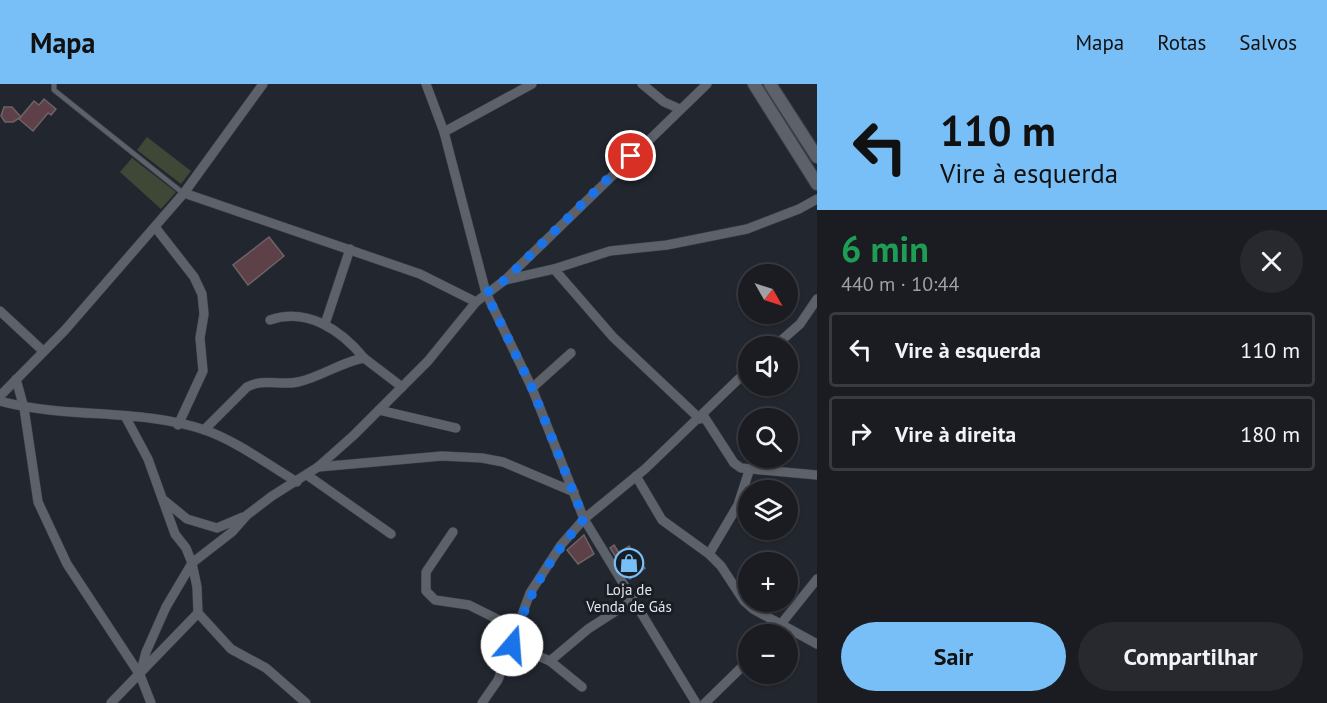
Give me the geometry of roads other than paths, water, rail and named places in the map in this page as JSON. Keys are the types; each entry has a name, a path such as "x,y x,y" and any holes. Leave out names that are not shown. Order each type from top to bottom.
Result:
{"street":[{"path":"0,396 65,330 184,193 263,84"},
{"path":"426,84 444,132 486,293 532,388 584,519 696,703"},
{"path":"444,132 532,84"},
{"path":"642,84 664,102 680,109"},
{"path":"140,675 146,652 166,607 192,563 232,532 247,515 318,467 428,361 476,302 505,280 707,84"},
{"path":"754,84 817,184"},
{"path":"770,84 817,157"},
{"path":"184,193 420,274 476,302"},
{"path":"505,280 554,269 610,251 667,246 747,228 800,209 817,199"},
{"path":"155,227 194,277 202,294 204,314 200,338 203,371 178,424"},
{"path":"325,324 350,249"},
{"path":"554,269 613,337 701,417 734,463 749,471 817,475"},
{"path":"786,336 800,324 817,299"},
{"path":"0,311 43,351"},
{"path":"270,320 294,314 325,324 350,340 364,358 402,387"},
{"path":"532,388 571,353"},
{"path":"204,430 247,387 255,383 299,382 352,360 364,358"},
{"path":"16,379 24,408 38,502 67,564 140,675 152,703"},
{"path":"482,703 498,680 530,593 561,546 584,519 701,417 738,379"},
{"path":"0,402 24,408 125,416 204,430 259,458 297,482"},
{"path":"379,410 456,428"},
{"path":"125,416 148,459 165,501 171,526 192,563 197,587 198,613 231,649 267,668 306,703"},
{"path":"318,467 442,456 482,458 503,462 574,492"},
{"path":"709,554 733,516 749,471"},
{"path":"307,475 391,534"},
{"path":"636,476 662,520 709,554 721,566 744,601 753,609 781,624"},
{"path":"165,501 187,519 218,528 247,515"},
{"path":"453,532 426,572 426,591 435,600 469,604 517,629"},
{"path":"784,624 817,579"},
{"path":"550,661 588,629 633,600"},
{"path":"111,703 198,613"},
{"path":"798,633 817,644"},
{"path":"512,645 550,661 582,687"},
{"path":"705,703 738,671"}],"lane":[{"path":"54,84 54,90 184,193"}],"place":[{"name":"Loja de Venda de Gás","path":"629,563"}]}
